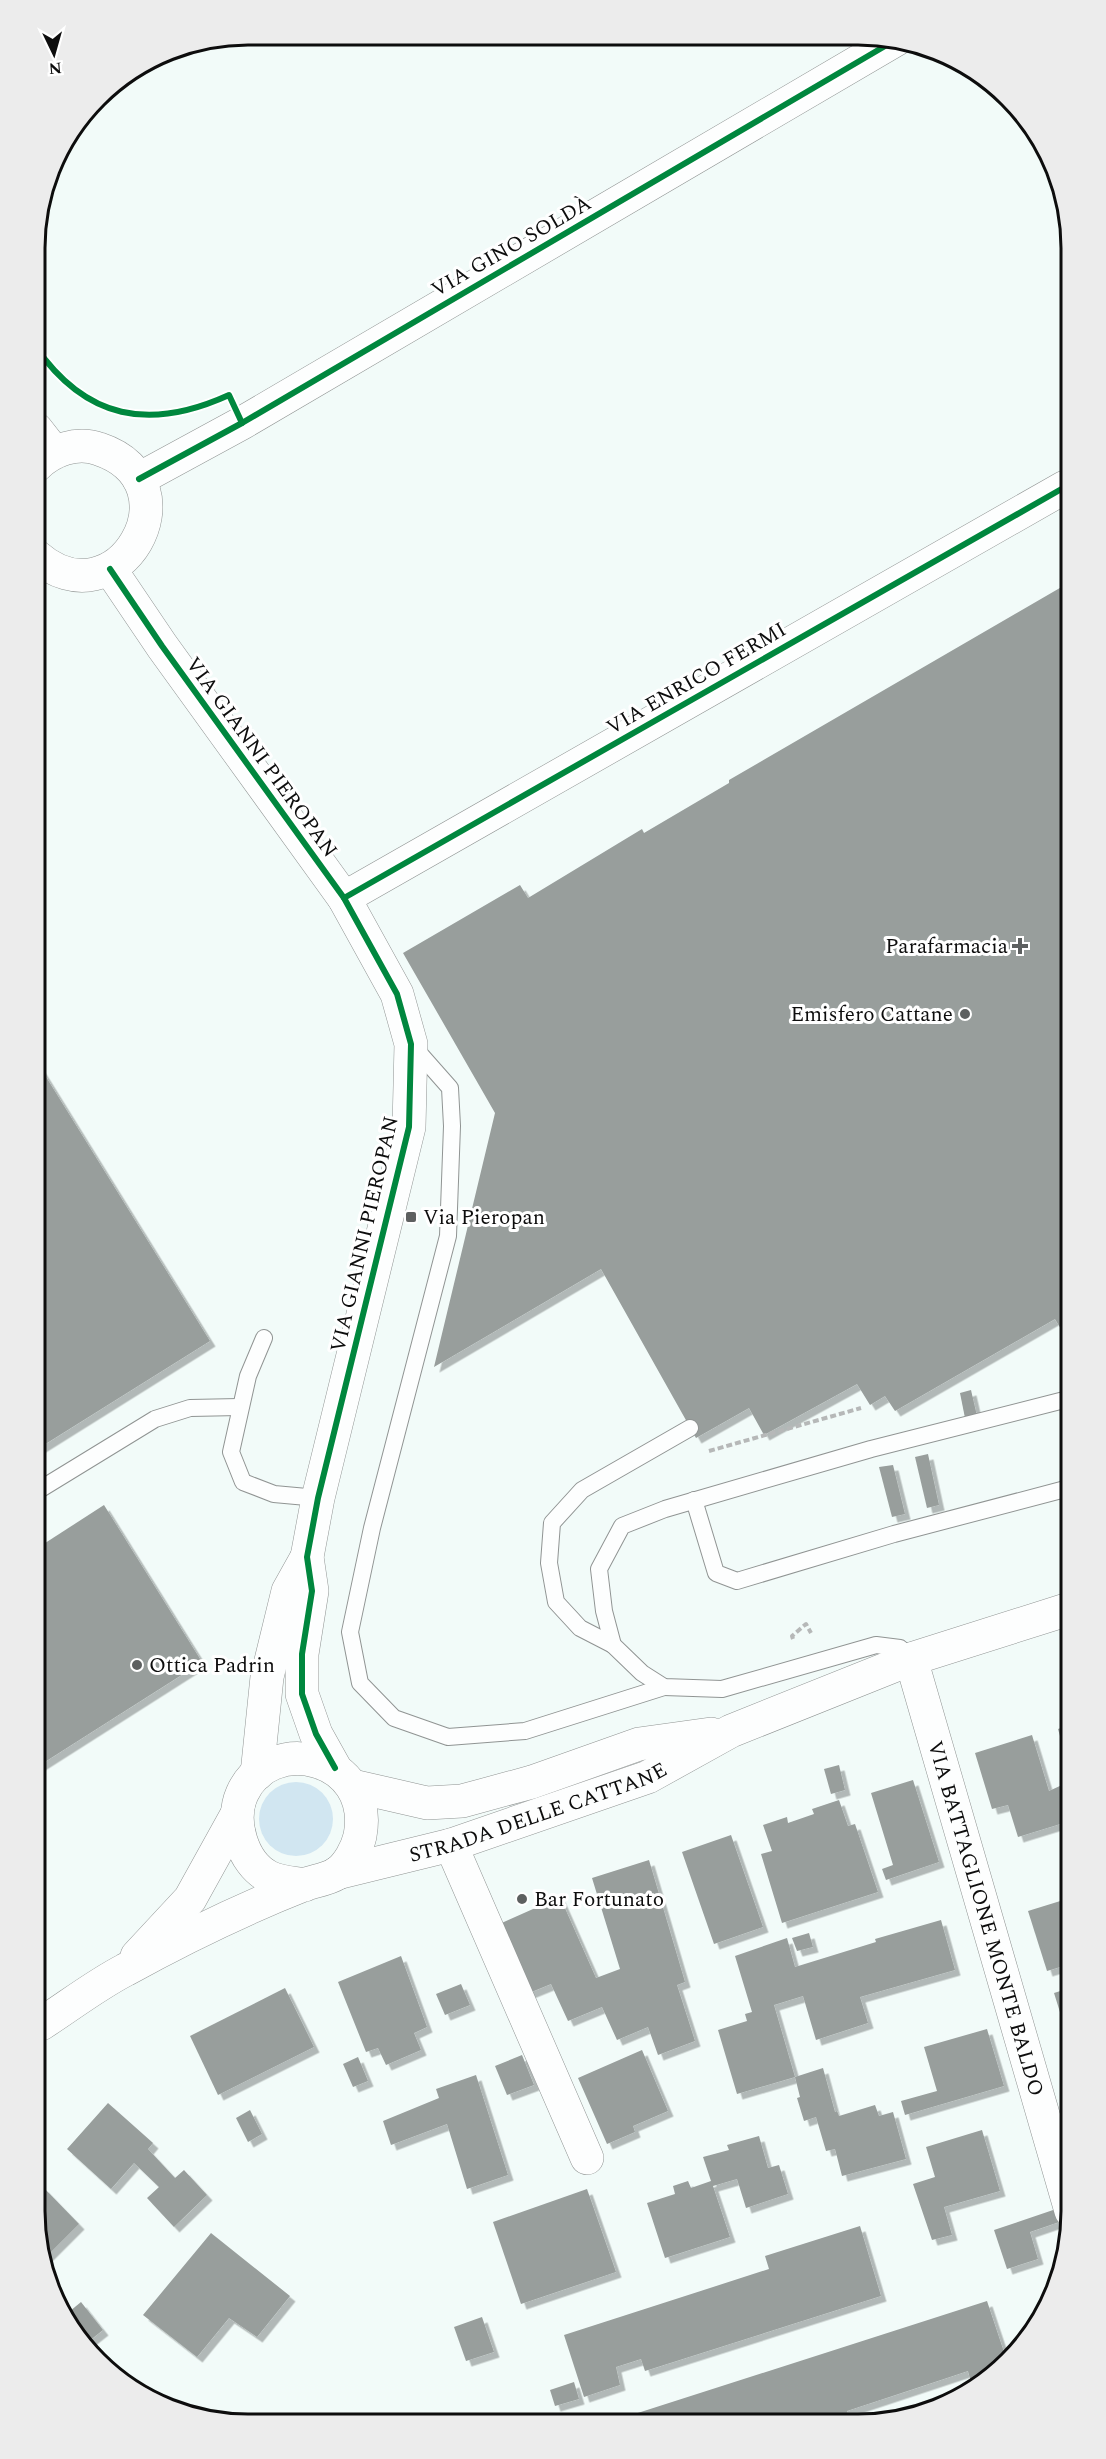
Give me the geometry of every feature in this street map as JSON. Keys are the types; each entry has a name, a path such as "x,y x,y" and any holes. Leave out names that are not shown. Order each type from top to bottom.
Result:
{"street":[{"name":"VIA GINO SOLDÀ","path":"139,479 252,417 883,47"},
{"path":"45,449 93,446 111,453 127,463 139,479 146,504 144,530 131,553 110,568 79,574 45,562"},
{"name":"VIA ENRICO FERMI","path":"344,898 1061,489"},
{"name":"VIA GIANNI PIEROPAN","path":"110,568 162,646 344,898 397,994 411,1044 409,1127 318,1498 307,1557 288,1591 267,1677 256,1774"},
{"name":"VIA GIANNI PIEROPAN","path":"307,1557 312,1591 302,1654 302,1694 316,1734 344,1777"},
{"name":"STRADA DELLE CATTANE","path":"337,1873 451,1845 648,1777 731,1731 911,1659 1061,1612"},
{"name":"VIA BATTAGLIONE MONTE BALDO","path":"911,1659 1061,2176"},
{"name":"STRADA DELLE CATTANE","path":"344,1777 427,1803 462,1801 532,1782 639,1744 731,1731"},
{"path":"45,2021 124,1970 305,1885 337,1873 357,1848 363,1817 344,1777 309,1758 281,1761 256,1774 242,1793 236,1816 190,1899 124,1970"},
{"path":"236,1816 243,1852 269,1877 305,1885"},
{"path":"451,1845 587,2158"}],"lane":[{"path":"411,1044 450,1088 452,1126 448,1236 372,1528 350,1632 360,1683 394,1718 448,1737 525,1731 664,1687 722,1689 876,1645 900,1648 911,1659"},
{"path":"264,1338 248,1376 239,1407 231,1452 243,1482 274,1494 318,1498"},
{"path":"613,1645 604,1611 599,1569 622,1526 694,1500 871,1449 1061,1401"},
{"path":"45,1486 155,1419 190,1408 239,1407"},
{"path":"664,1687 642,1673 613,1645 580,1628 556,1602 549,1563 552,1523 582,1490 690,1428"},
{"path":"694,1500 716,1573 737,1581 894,1534 1061,1490"}],"shaded area":[{"path":"296,1782 310,1785 322,1793 330,1805 333,1819 330,1833 322,1845 310,1853 296,1856 282,1853 270,1845 262,1833 259,1819 262,1805 270,1793 282,1785"}],"building":[{"path":"1061,587 1061,1329 1055,1319 895,1411 885,1396 870,1405 857,1384 764,1435 749,1408 696,1438 601,1269 434,1367 495,1113 403,953 520,885 528,898 642,829 644,833 729,783 729,780"},
{"path":"45,1075 210,1341 45,1444"},
{"path":"971,1390 977,1416 965,1418 960,1393"},
{"path":"928,1454 939,1505 927,1508 915,1457"},
{"path":"893,1465 905,1514 892,1517 879,1467"},
{"path":"104,1505 202,1662 45,1762 45,1543"},
{"path":"1032,1735 1049,1791 1061,1785 1061,1824 1018,1837 1008,1805 992,1809 975,1753"},
{"path":"839,1765 845,1790 831,1794 824,1769"},
{"path":"913,1780 939,1862 886,1880 882,1869 893,1865 871,1793"},
{"path":"839,1800 848,1826 855,1824 878,1892 782,1923 761,1854 772,1851 763,1825 787,1817 788,1823 814,1814 812,1809"},
{"path":"731,1835 763,1927 714,1944 682,1852"},
{"path":"649,1860 685,1982 677,1985 695,2041 658,2055 648,2027 617,2040 602,2007 568,2021 551,1984 524,1995 495,1926 560,1897 596,1978 620,1969 592,1878"},
{"path":"1061,1901 1061,1967 1047,1971 1028,1911"},
{"path":"941,1920 955,1970 860,1997 868,2023 816,2040 803,1996 774,2005 795,2077 737,2094 718,2030 747,2021 745,2014 752,2012 735,1956 787,1938 795,1967 876,1942 875,1939"},
{"path":"809,1933 813,1947 797,1951 792,1938"},
{"path":"401,1956 427,2027 414,2033 421,2050 386,2065 378,2048 366,2052 338,1982"},
{"path":"461,1984 470,2005 445,2015 436,1994"},
{"path":"285,1988 314,2047 218,2095 190,2036"},
{"path":"1061,1991 1061,2015 1054,1993"},
{"path":"987,2029 1004,2086 905,2115 901,2101 937,2091 924,2047"},
{"path":"642,2050 668,2111 633,2126 635,2132 607,2144 578,2078"},
{"path":"522,2055 534,2085 507,2095 495,2066"},
{"path":"358,2057 368,2081 353,2087 343,2064"},
{"path":"823,2068 835,2112 837,2111 839,2116 875,2105 879,2116 893,2112 906,2159 842,2176 835,2149 826,2151 816,2117 804,2121 797,2098 800,2097 795,2077"},
{"path":"476,2075 508,2175 467,2189 447,2124 391,2145 383,2121 439,2098 436,2089"},
{"path":"108,2103 153,2143 148,2149 175,2178 184,2170 207,2195 174,2227 147,2198 159,2187 134,2163 111,2189 67,2149"},
{"path":"250,2110 262,2134 248,2142 236,2118"},
{"path":"982,2130 1000,2191 944,2207 952,2235 932,2240 913,2184 935,2177 926,2147"},
{"path":"759,2136 768,2168 779,2165 788,2194 746,2208 737,2179 713,2186 730,2237 665,2258 647,2203 675,2194 673,2186 688,2181 691,2188 711,2181 703,2157 729,2150 727,2145"},
{"path":"45,2189 79,2224 50,2253"},
{"path":"587,2189 616,2272 521,2304 493,2222"},
{"path":"1059,2208 1061,2221 1030,2232 1038,2259 1007,2269 994,2230"},
{"path":"860,2226 881,2296 645,2371 641,2359 616,2367 620,2385 584,2397 564,2335 769,2269 765,2256"},
{"path":"211,2233 290,2296 257,2337 229,2318 197,2357 143,2315"},
{"path":"987,2301 1004,2352 970,2380 968,2371 847,2411 848,2414 635,2414"},
{"path":"81,2302 103,2330 91,2339 71,2310"},
{"path":"482,2317 494,2352 466,2361 454,2327"},
{"path":"574,2382 579,2399 555,2406 550,2390"}],"cycle path":[{"path":"139,479 242,423 883,47"},
{"path":"45,358 76,390 98,404 122,412 146,415 173,413 229,395 242,423"},
{"path":"344,898 1061,489"},
{"path":"110,569 162,646 344,898 397,994 411,1044 409,1127 318,1498 307,1557 312,1591 302,1654 302,1694 316,1734 335,1768"}],"place":[{"name":"Parafarmacia","path":"1020,946"},
{"name":"Emisfero Cattane","path":"965,1014"},
{"name":"Via Pieropan","path":"411,1217"},
{"name":"Ottica Padrin","path":"137,1665"},
{"name":"Bar Fortunato","path":"522,1899"}]}
